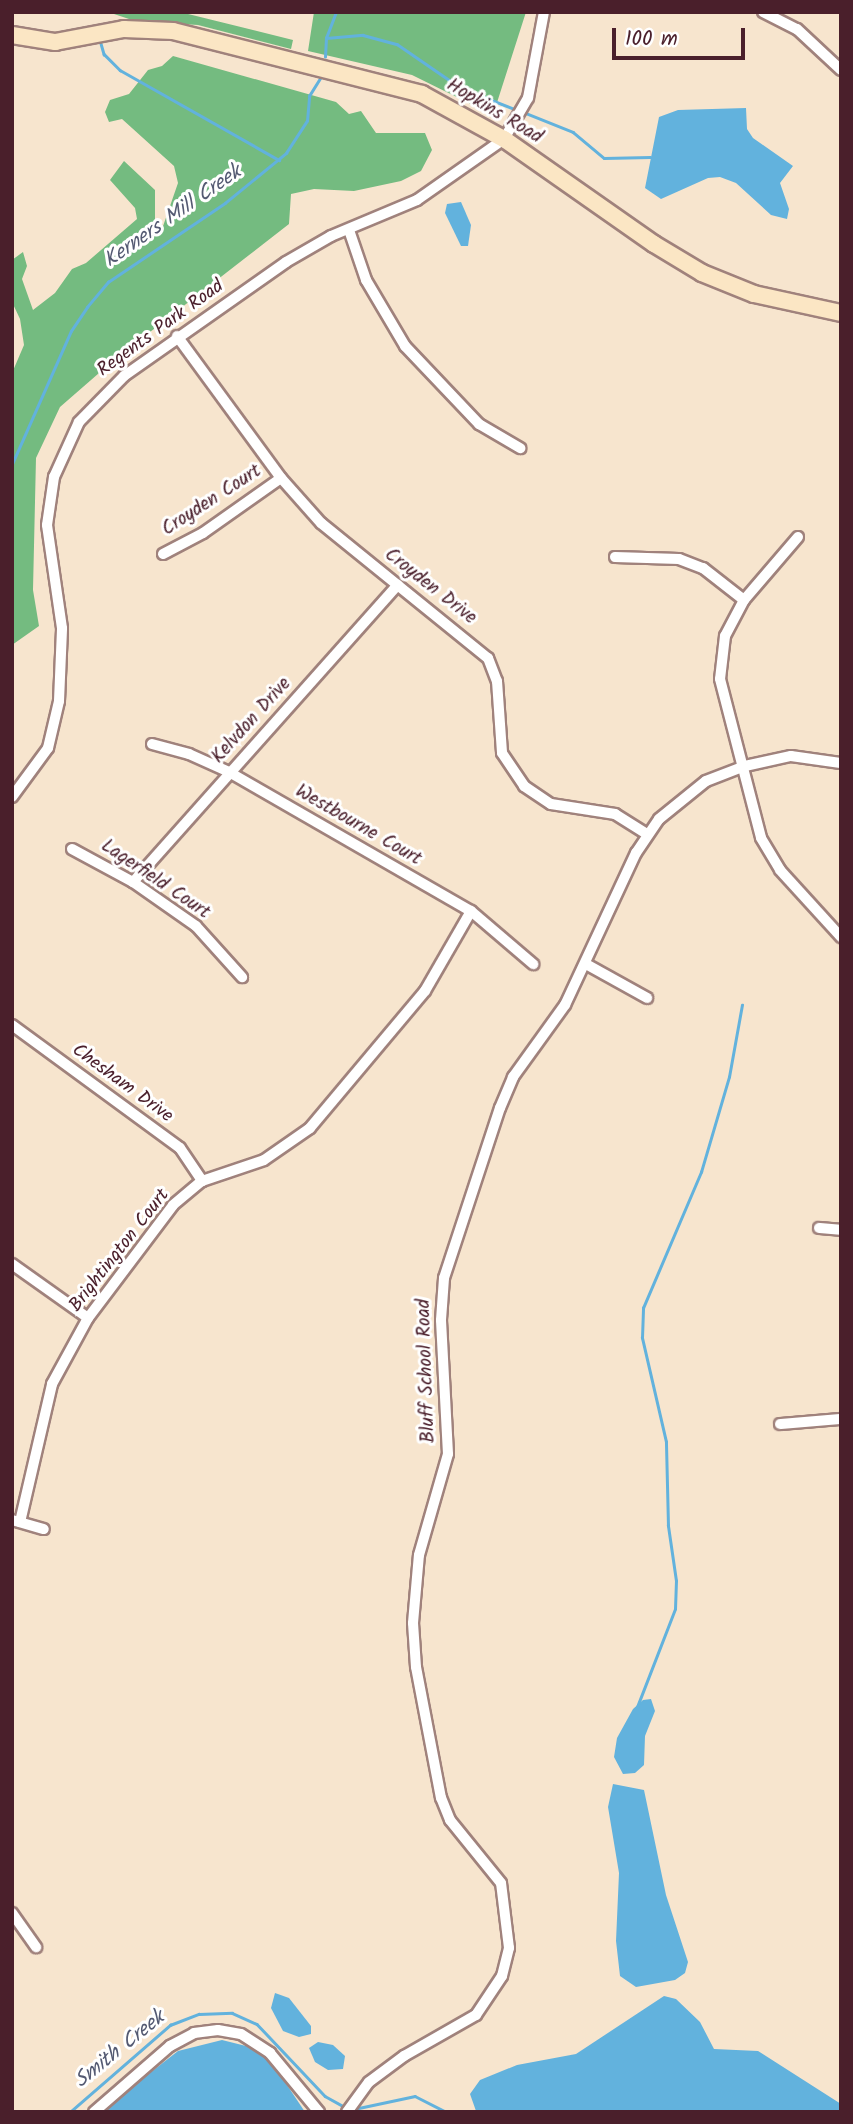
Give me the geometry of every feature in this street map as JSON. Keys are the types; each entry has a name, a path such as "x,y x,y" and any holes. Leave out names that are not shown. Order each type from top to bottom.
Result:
{"main road":[{"name":"Hopkins Road","path":"12,35 55,42 124,29 173,32 422,94 504,139 654,244 702,273 754,294 841,313"}],"street":[{"path":"504,139 528,98 544,12"},
{"path":"763,12 797,29 841,70"},
{"name":"Regents Park Road","path":"12,797 48,748 59,701 62,628 47,541 54,477 88,409 177,336 309,247 417,200 504,139"},
{"path":"349,230 366,280 405,346 479,424 520,448"},
{"name":"Croyden Drive","path":"177,336 281,478 321,523 488,659 497,681 502,753 524,786 551,804 615,814 647,834"},
{"name":"Croyden Court","path":"163,554 203,533 281,478"},
{"path":"798,537 744,600 719,657 720,679 745,766 761,838 769,852 841,937"},
{"path":"615,557 679,559 703,568 744,600"},
{"name":"Kelvdon Drive","path":"133,882 398,585"},
{"name":"Westbourne Court","path":"152,744 189,754 229,772 471,911 533,964"},
{"name":"Bluff School Road","path":"350,2107 404,2056 476,2015 502,1976 509,1948 501,1883 450,1820 441,1798 415,1657 415,1591 425,1531 448,1454 440,1320 444,1278 506,1090 565,1005 647,834 691,791 745,766 791,757 841,763"},
{"name":"Lagerfield Court","path":"72,849 133,882 195,926 242,977"},
{"name":"Brightington Court","path":"16,1521 52,1384 88,1318 167,1212 202,1181 264,1160 310,1128 425,991 471,911"},
{"path":"586,964 647,998"},
{"name":"Chesham Drive","path":"12,1025 180,1149 202,1181"},
{"path":"819,1228 841,1230"},
{"path":"12,1264 88,1318"},
{"path":"780,1424 841,1419"},
{"path":"16,1521 44,1529"},
{"path":"12,1913 36,1947"},
{"path":"94,2112 170,2046 194,2033 218,2030 241,2034 262,2046 319,2112"}],"green space":[{"path":"180,12 293,40 291,49 198,25 135,21 111,13"},
{"path":"314,12 526,12 493,115 412,75 308,51"},
{"path":"173,56 336,102 349,114 361,111 376,133 425,133 432,150 421,171 401,181 354,191 314,189 291,194 289,224 114,360 60,407 36,458 33,590 39,626 12,645 12,373 24,345 20,319 12,302 12,260 23,252 27,266 22,279 33,310 55,293 72,269 86,263 137,219 135,208 110,180 124,161 155,190 155,229 161,232 178,183 174,166 122,119 109,122 105,112 110,100 129,94 148,70 162,66"}],"water":[{"path":"746,108 747,129 753,138 793,166 780,183 789,209 787,219 771,215 736,183 720,177 708,178 661,199 645,188 659,117 678,110"},
{"path":"461,202 471,225 468,246 461,246 445,213 447,204"},
{"path":"651,1699 655,1711 645,1736 644,1765 635,1773 623,1774 614,1757 617,1738 633,1709 643,1700"},
{"path":"613,1784 644,1790 666,1895 688,1962 685,1973 675,1980 636,1987 620,1976 616,1941 619,1873 608,1807"},
{"path":"275,1993 289,1998 311,2026 311,2034 299,2037 283,2031 271,2008"},
{"path":"664,1996 676,1999 700,2022 714,2049 758,2051 841,2104 841,2112 476,2111 470,2094 480,2080 517,2065 576,2054"},
{"path":"222,2040 246,2046 271,2061 305,2112 100,2112 178,2051"},
{"path":"318,2042 333,2045 345,2056 343,2069 328,2070 315,2062 309,2048"}],"waterway":[{"name":"Kerners Mill Creek","path":"325,57 326,38 336,12"},
{"path":"326,38 363,35 397,44 461,88 517,110"},
{"path":"100,40 104,54 120,70 279,160"},
{"name":"Kerners Mill Creek","path":"12,464 71,331 87,307 108,282 225,203 286,153 307,121 309,96 321,77"},
{"path":"523,112 573,132 604,158 650,157"},
{"path":"637,1707 675,1609 676,1581 668,1526 666,1442 642,1338 643,1308 701,1172 729,1077 742,1005"},
{"name":"Smith Creek","path":"70,2112 170,2025 199,2014 232,2013 257,2024 325,2096 347,2108"},
{"name":"Smith Creek","path":"354,2109 415,2096 446,2112"}]}
